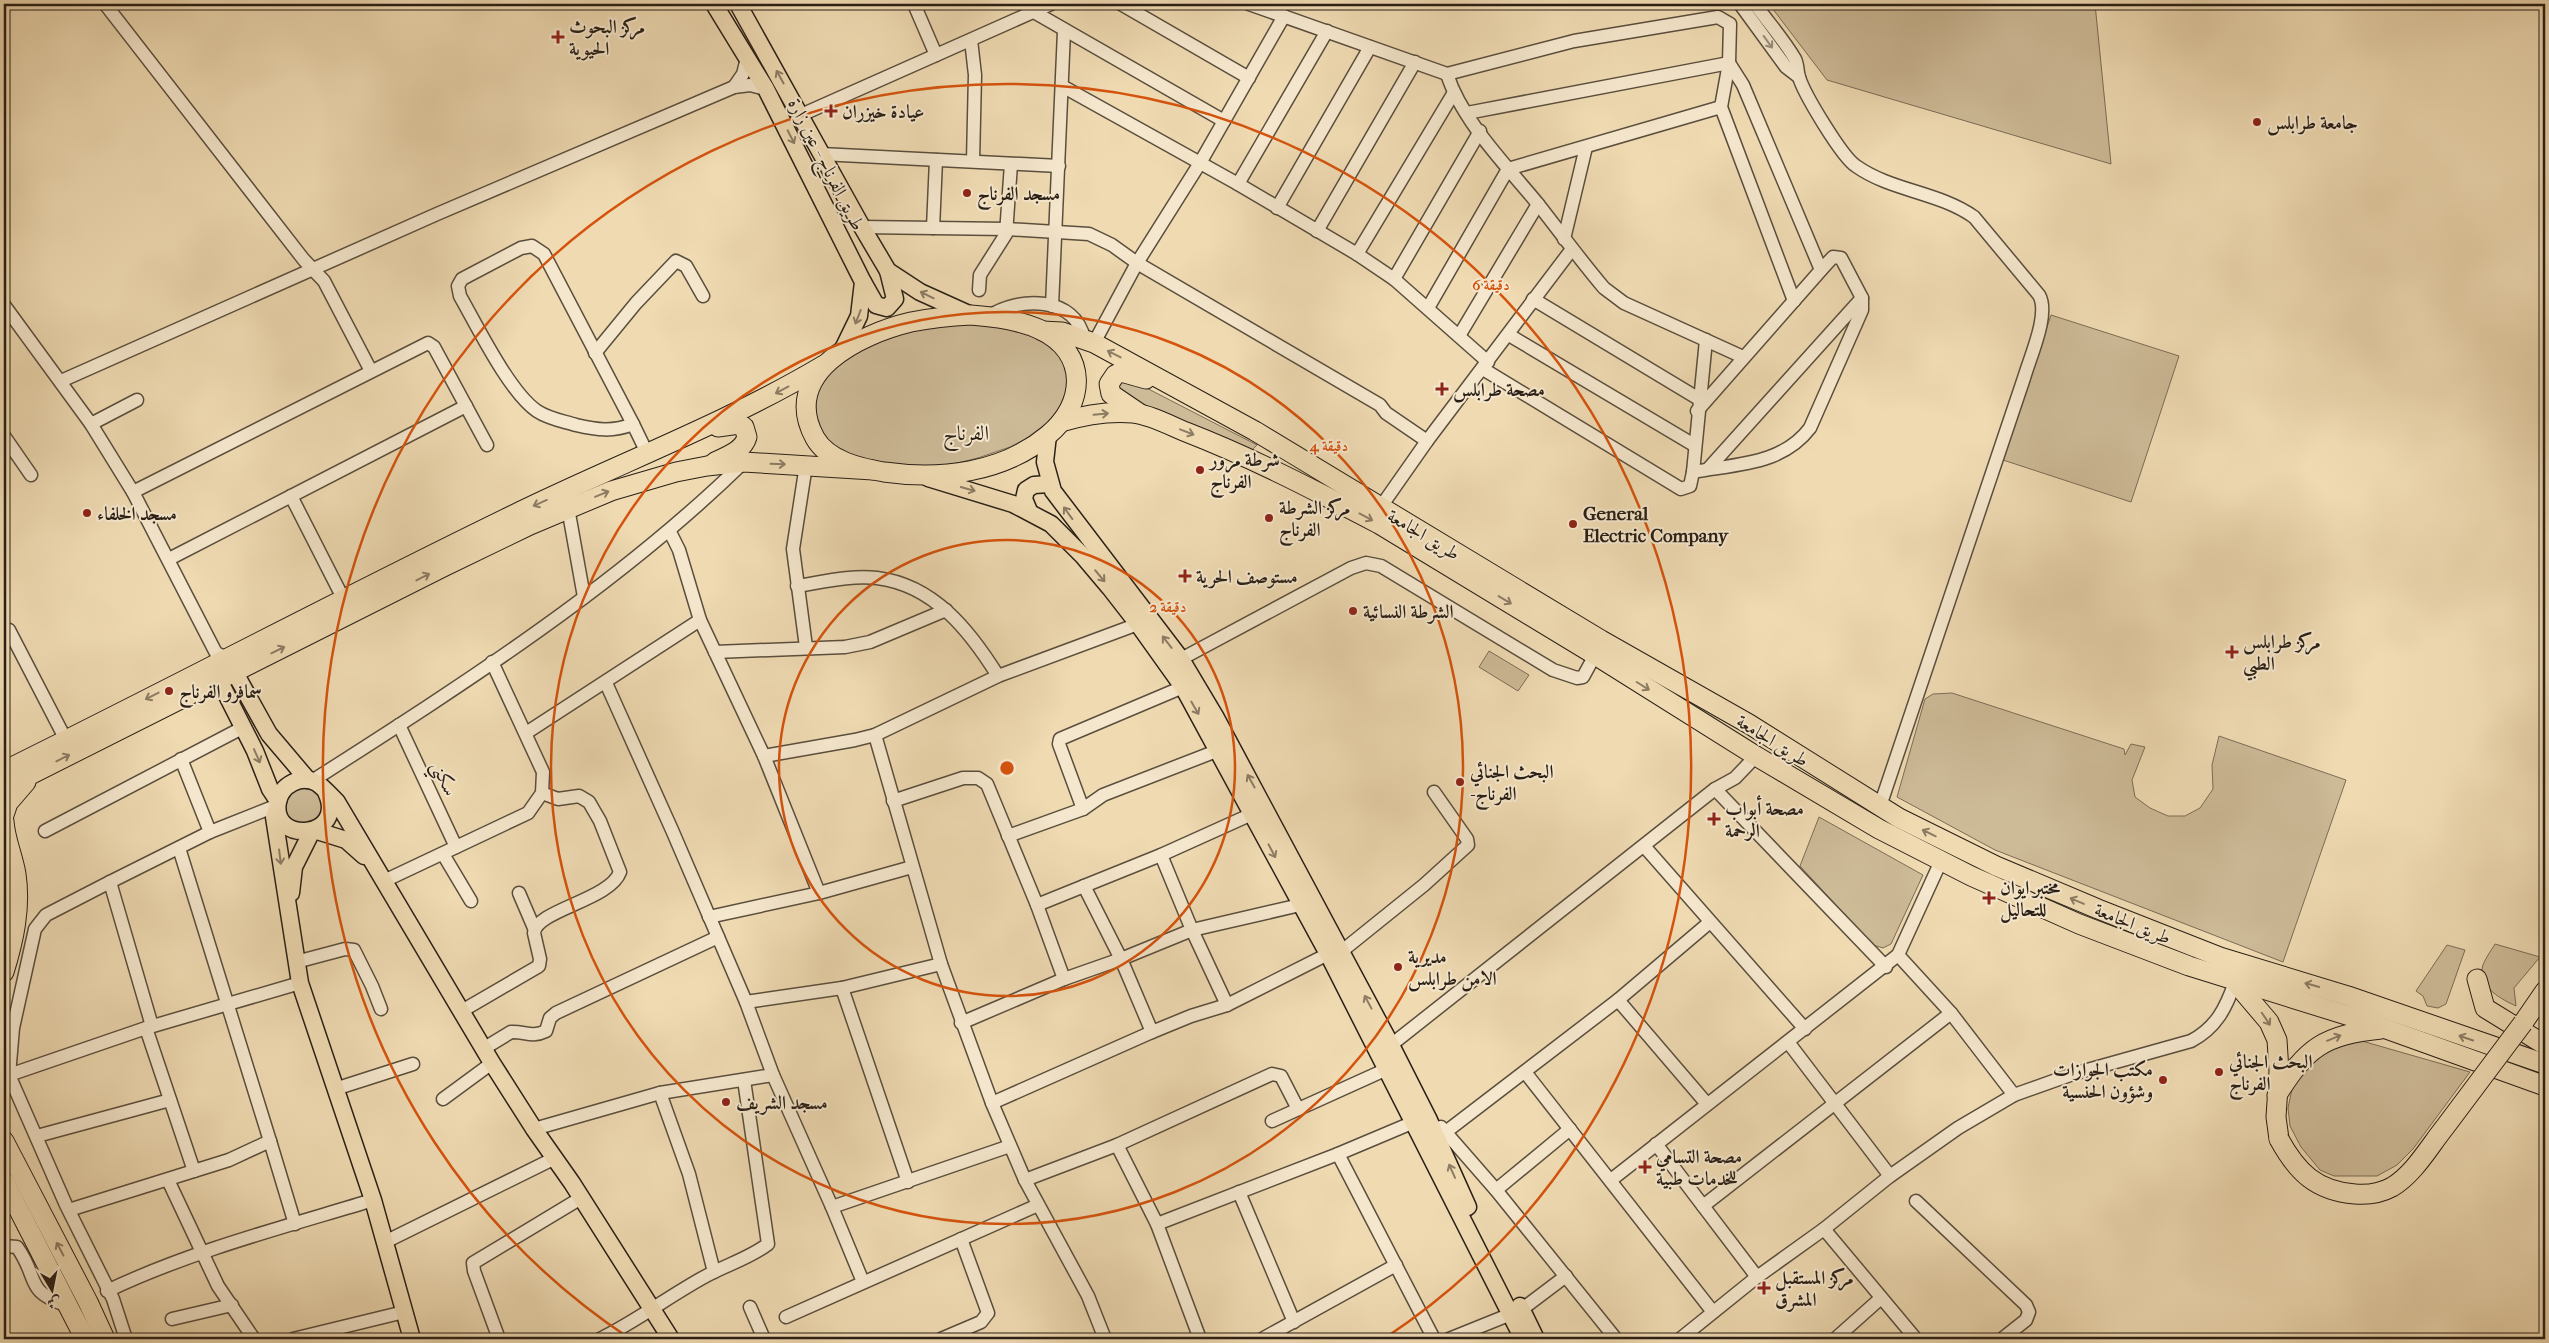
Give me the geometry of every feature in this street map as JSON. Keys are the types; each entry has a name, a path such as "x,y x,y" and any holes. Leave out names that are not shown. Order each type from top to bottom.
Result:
{"highway":[{"path":"4,771 221,665 568,508 640,481 707,466 744,462 874,470 921,476 957,474 979,469 1021,453 1055,429 1077,394 1076,378 1064,349 1042,331 1007,319 979,316 910,322 879,332 842,351 824,365 785,388 693,434 516,514 344,600 221,665 37,772 4,788"},
{"name":"طريق الجامعة","path":"1042,331 1062,332 1089,341 1255,431 1601,640 1749,724 1899,818 1996,866 2212,954 2348,996 2545,1064"},
{"path":"824,365 809,389 807,412 811,432 819,446 835,458 874,470"},
{"path":"1142,415 1111,394 1109,384 1115,375 1121,372 1132,374 1172,386"},
{"name":"طريق الجامعة","path":"1055,429 1105,413 1142,415 1203,439 1298,481 1371,519 1595,655 1756,756 1879,829 1941,861 2080,924 2235,982 2385,1029 2545,1086"},
{"path":"693,434 730,424 744,426 747,437 742,447 707,466"},
{"path":"4,816 8,803 37,772"},
{"path":"4,821 16,873 18,895 16,922 4,972"},
{"path":"2477,979 2485,1008 2545,1046"},
{"path":"2235,982 2269,1022 2277,1040 2279,1071 2276,1116 2279,1139 2298,1168 2317,1185 2339,1193 2358,1194 2376,1193 2392,1187 2414,1167 2545,991"},
{"path":"2276,1096 2300,1062 2319,1045 2340,1035 2385,1029"},
{"path":"4,1141 88,1302 105,1339"},
{"path":"4,1181 85,1339"}],"main road":[{"name":"طريق الفرناج - عين زارة","path":"714,4 766,89 876,305 887,308 895,299 888,270 862,227 738,4"},
{"name":"طريق الفرناج - عين زارة","path":"888,270 920,292 979,316"},
{"path":"842,351 859,316 863,282"},
{"path":"1055,429 1045,462 1049,484 1073,520 1181,659 1215,716 1335,952 1387,1069 1421,1120"},
{"path":"921,476 978,492 1029,511 1051,524 1068,540 1138,624 1182,687 1219,750 1300,904 1335,952 1391,1045 1421,1120 1528,1336"},
{"path":"1029,511 1024,499 1026,490 1034,485 1049,484"},
{"path":"221,665 242,728 255,751 284,823 297,831 313,830 346,840 354,845 380,876"},
{"path":"221,665 269,734 310,781 326,792 344,812 460,1012 671,1339"},
{"path":"310,781 289,784 274,817 296,962 300,983 373,1200 412,1339"},
{"path":"292,934 295,920 291,877 298,855 307,843 313,830 326,820 329,813 329,798 326,792"}],"street":[{"path":"105,4 328,289 371,371"},
{"path":"914,4 936,55"},
{"path":"801,115 1051,4"},
{"path":"1121,4 1249,78"},
{"path":"1249,4 1447,74 1574,41 1718,17 1730,24 1729,63 1721,107 1794,301"},
{"path":"1740,4 1786,67 1799,77"},
{"path":"1754,4 1796,60 1799,77 1838,148 1854,166 1896,186 1963,209 1974,217 2039,295 2043,305 2042,317 2024,378 1918,694 1914,712 1905,732 1880,806"},
{"path":"1034,12 1224,121"},
{"path":"1089,341 1200,163 1284,16"},
{"path":"1052,306 1064,30"},
{"path":"1238,184 1327,31"},
{"path":"972,40 975,75 973,161"},
{"path":"1277,208 1370,47"},
{"path":"734,87 743,74 748,58"},
{"path":"1317,231 1415,62"},
{"path":"1467,113 1729,63"},
{"path":"1729,63 1742,85 1821,270"},
{"path":"1447,74 1453,94 1508,169 1538,204 1572,249 1613,296 1743,357"},
{"path":"61,381 437,214 734,87 750,85 766,89"},
{"path":"1062,86 1238,184 1357,254 1394,279 1428,308 1459,336 1485,366 1681,489 1690,486 1693,472 1694,445 1706,340"},
{"path":"1357,254 1453,94"},
{"path":"1428,308 1508,169 1721,107"},
{"path":"1394,279 1480,131"},
{"path":"1564,238 1586,147"},
{"path":"821,154 1059,166"},
{"path":"933,228 936,160"},
{"path":"979,290 980,275 1004,240 1007,229 1011,164"},
{"path":"1459,336 1538,204"},
{"path":"862,227 1055,231 1099,237 1137,263 1380,405 1386,414 1427,441"},
{"path":"633,424 612,430 592,428 546,416 526,404 509,380 460,296 458,291 459,282 521,248 527,246 538,248 544,254 633,424 648,455"},
{"path":"1380,508 1427,441 1509,335 1533,299 1572,249"},
{"path":"1693,472 1771,458 1802,439 1810,428 1862,310 1862,298 1841,258 1833,257 1698,405"},
{"path":"595,354 636,303 676,261 686,266 703,296"},
{"path":"1708,469 1862,298"},
{"path":"1533,299 1698,405"},
{"path":"979,316 1014,305 1052,306 1067,311 1074,317 1089,341"},
{"path":"4,306 91,424 133,492 169,559 221,665"},
{"path":"1509,335 1694,445"},
{"path":"133,492 421,345 431,344 487,445"},
{"path":"91,424 137,400"},
{"path":"169,559 466,406"},
{"path":"4,436 31,475"},
{"path":"310,781 399,725 584,597 670,532 744,462"},
{"path":"806,465 793,548 806,647"},
{"path":"291,496 344,600"},
{"path":"568,508 584,597"},
{"path":"670,532 679,550 700,620 764,756 819,892"},
{"path":"1181,659 1351,568 1366,563 1380,566 1553,670 1577,678 1583,677 1595,655"},
{"path":"797,586 876,578 910,588 946,610 964,626 998,676"},
{"path":"715,652 845,647 870,642 946,610"},
{"path":"526,733 606,683 700,620"},
{"path":"764,756 846,742 875,734 998,676 1138,624"},
{"path":"9,630 66,740"},
{"path":"380,876 443,854 528,813 542,793 543,772 492,662"},
{"path":"606,683 718,936 746,1002 773,1075 863,1282"},
{"path":"1083,809 1059,744 1060,739 1182,687"},
{"name":"سكني","path":"399,725 456,848"},
{"path":"46,830 242,728"},
{"path":"875,734 912,867 961,1023 1025,1180 1088,1296 1105,1339"},
{"path":"1008,836 1083,809 1103,795 1219,750"},
{"path":"1391,1045 1715,788 1736,778 1756,756"},
{"path":"181,759 210,832"},
{"path":"893,801 963,778 978,778 987,784 1036,904 1064,979"},
{"path":"1715,788 1886,967"},
{"path":"992,1103 1152,1032 1191,1016 1227,1005 1335,952 1424,885 1468,846 1467,839 1434,792"},
{"path":"534,928 539,922 609,886 618,878 620,872 600,821 589,802 579,796 558,799 542,793"},
{"path":"126,1339 113,1299 69,1210 9,1074 13,1028 35,929 46,915 110,882 210,832 278,805"},
{"path":"1036,904 1162,855 1252,814"},
{"path":"1644,846 1805,1029"},
{"path":"179,848 295,1224"},
{"path":"443,854 471,901"},
{"path":"1162,855 1192,930 1227,1005"},
{"path":"1611,1180 1886,967 1898,955 1941,861"},
{"path":"709,917 819,892 912,867"},
{"path":"110,882 170,1100 194,1171"},
{"path":"1084,886 1121,959 1152,1032"},
{"path":"460,1012 539,966 540,959 534,928 519,893"},
{"path":"961,1023 1064,979 1121,959 1192,930 1300,904"},
{"path":"1447,1131 1618,1000 1710,922"},
{"path":"443,1099 511,1032 525,1035 542,1033 546,1030 550,1018 556,1013 718,936"},
{"path":"296,962 344,948 354,950 372,986 380,1009"},
{"path":"1898,955 1951,1013 2014,1095"},
{"path":"746,1002 842,988 941,964"},
{"path":"1680,1339 1757,1277 1824,1229 1890,1176 1958,1128 2014,1095 2073,1074 2197,1037 2216,1023 2228,1001 2235,982"},
{"path":"9,1074 149,1027 300,983"},
{"path":"842,988 908,1182"},
{"path":"1618,1000 1707,1104"},
{"path":"1704,1206 1951,1013"},
{"path":"1788,1042 1890,1176"},
{"path":"335,1089 413,1064"},
{"path":"1272,1121 1387,1069"},
{"path":"1525,1072 1713,1312"},
{"path":"1025,1180 1117,1145 1272,1074 1280,1076 1298,1109"},
{"path":"534,1129 660,1093 773,1075"},
{"path":"600,1339 634,1322 651,1308 714,1272 758,1250 768,1242 744,1080"},
{"path":"660,1093 688,1168 714,1272"},
{"path":"37,1136 170,1100"},
{"path":"1157,1224 1421,1120 1447,1131 1616,1339"},
{"path":"1496,1190 1570,1129"},
{"path":"69,1210 229,1160 270,1141"},
{"path":"1656,1144 1757,1277"},
{"path":"1117,1145 1157,1224 1200,1339"},
{"path":"832,1208 1010,1146"},
{"path":"1338,1154 1434,1339"},
{"path":"385,1242 555,1158"},
{"path":"168,1180 218,1286 254,1339"},
{"path":"1239,1192 1294,1322"},
{"path":"499,1339 474,1271 473,1263 581,1198"},
{"path":"108,1291 138,1276 373,1200"},
{"path":"1916,1201 2026,1305 2029,1312 2026,1320 2002,1339"},
{"path":"786,1318 1038,1205"},
{"path":"1824,1229 1916,1339"},
{"path":"941,1339 981,1322 988,1313 961,1239"},
{"path":"4,1246 17,1247 38,1291 52,1300 68,1306"},
{"path":"1262,1339 1396,1265"},
{"path":"1449,1339 1516,1312 1566,1276"},
{"path":"1835,1339 1881,1298"},
{"path":"172,1319 232,1305"},
{"path":"750,1307 764,1339"},
{"path":"293,1339 404,1312"}],"shaded area":[{"path":"1769,4 2095,4 2111,164 1827,80"},
{"path":"2051,315 2179,356 2131,502 2003,460"},
{"path":"977,323 1005,326 1050,342 1066,365 1069,392 1058,415 1035,434 1010,447 978,458 949,465 914,467 856,459 831,447 818,432 813,413 815,391 829,368 851,353 915,329"},
{"path":"1113,380 1131,380 1257,445 1249,453 1130,404"},
{"path":"1489,651 1529,675 1518,691 1479,667"},
{"path":"1952,693 2124,749 2125,755 2131,744 2145,747 2132,780 2135,797 2150,808 2168,816 2185,816 2200,808 2213,789 2212,765 2219,736 2346,780 2283,962 1995,850 1897,797 1925,699 1933,694"},
{"path":"304,786 317,792 323,805 317,818 304,824 291,818 285,805 291,792"},
{"path":"1819,817 1923,875 1891,944 1883,948 1873,945 1800,866"},
{"path":"2495,944 2540,957 2514,988 2516,1006 2493,992 2484,982 2482,969"},
{"path":"2447,945 2465,950 2446,1004 2438,1008 2427,1006 2423,996 2416,991"},
{"path":"2362,1041 2470,1072 2413,1149 2397,1165 2377,1176 2334,1176 2320,1170 2301,1147 2290,1126 2288,1108 2292,1089 2302,1068 2318,1050"}],"place":[{"name":"مركز البحوث الحيوية","path":"558,37"},
{"name":"عيادة خيزران","path":"831,111"},
{"name":"جامعة طرابلس","path":"2257,122"},
{"name":"مسجد الفرناج","path":"967,193"},
{"name":"مصحة طرابلس","path":"1442,389"},
{"name":"شرطة مرور الفرناج","path":"1200,470"},
{"name":"مسجد الخلفاء","path":"87,513"},
{"name":"مركز الشرطة الفرناج","path":"1269,518"},
{"name":"General Electric Company","path":"1573,524"},
{"name":"مستوصف الحرية","path":"1185,576"},
{"name":"الشرطة النسائية","path":"1353,611"},
{"name":"مركز طرابلس الطبي","path":"2232,652"},
{"name":"سمافرو الفرناج","path":"169,691"},
{"name":"البحث الجنائي -الفرناج","path":"1460,782"},
{"name":"مصحة أبواب الرحمة","path":"1714,819"},
{"name":"مختبر ايوان للتحاليل","path":"1989,898"},
{"name":"مديرية الامن طرابلس","path":"1398,967"},
{"name":"البحث الجنائي الفرناج","path":"2219,1072"},
{"name":"مكتب الجوازات وشؤون الحنسية","path":"2163,1080"},
{"name":"مسجد الشريف","path":"726,1102"},
{"name":"مصحة التسامي للخدمات طبية","path":"1645,1167"},
{"name":"مركز المستقبل المشرق","path":"1764,1288"}],"district":[{"name":"الفرناج","path":"966,433"}]}
